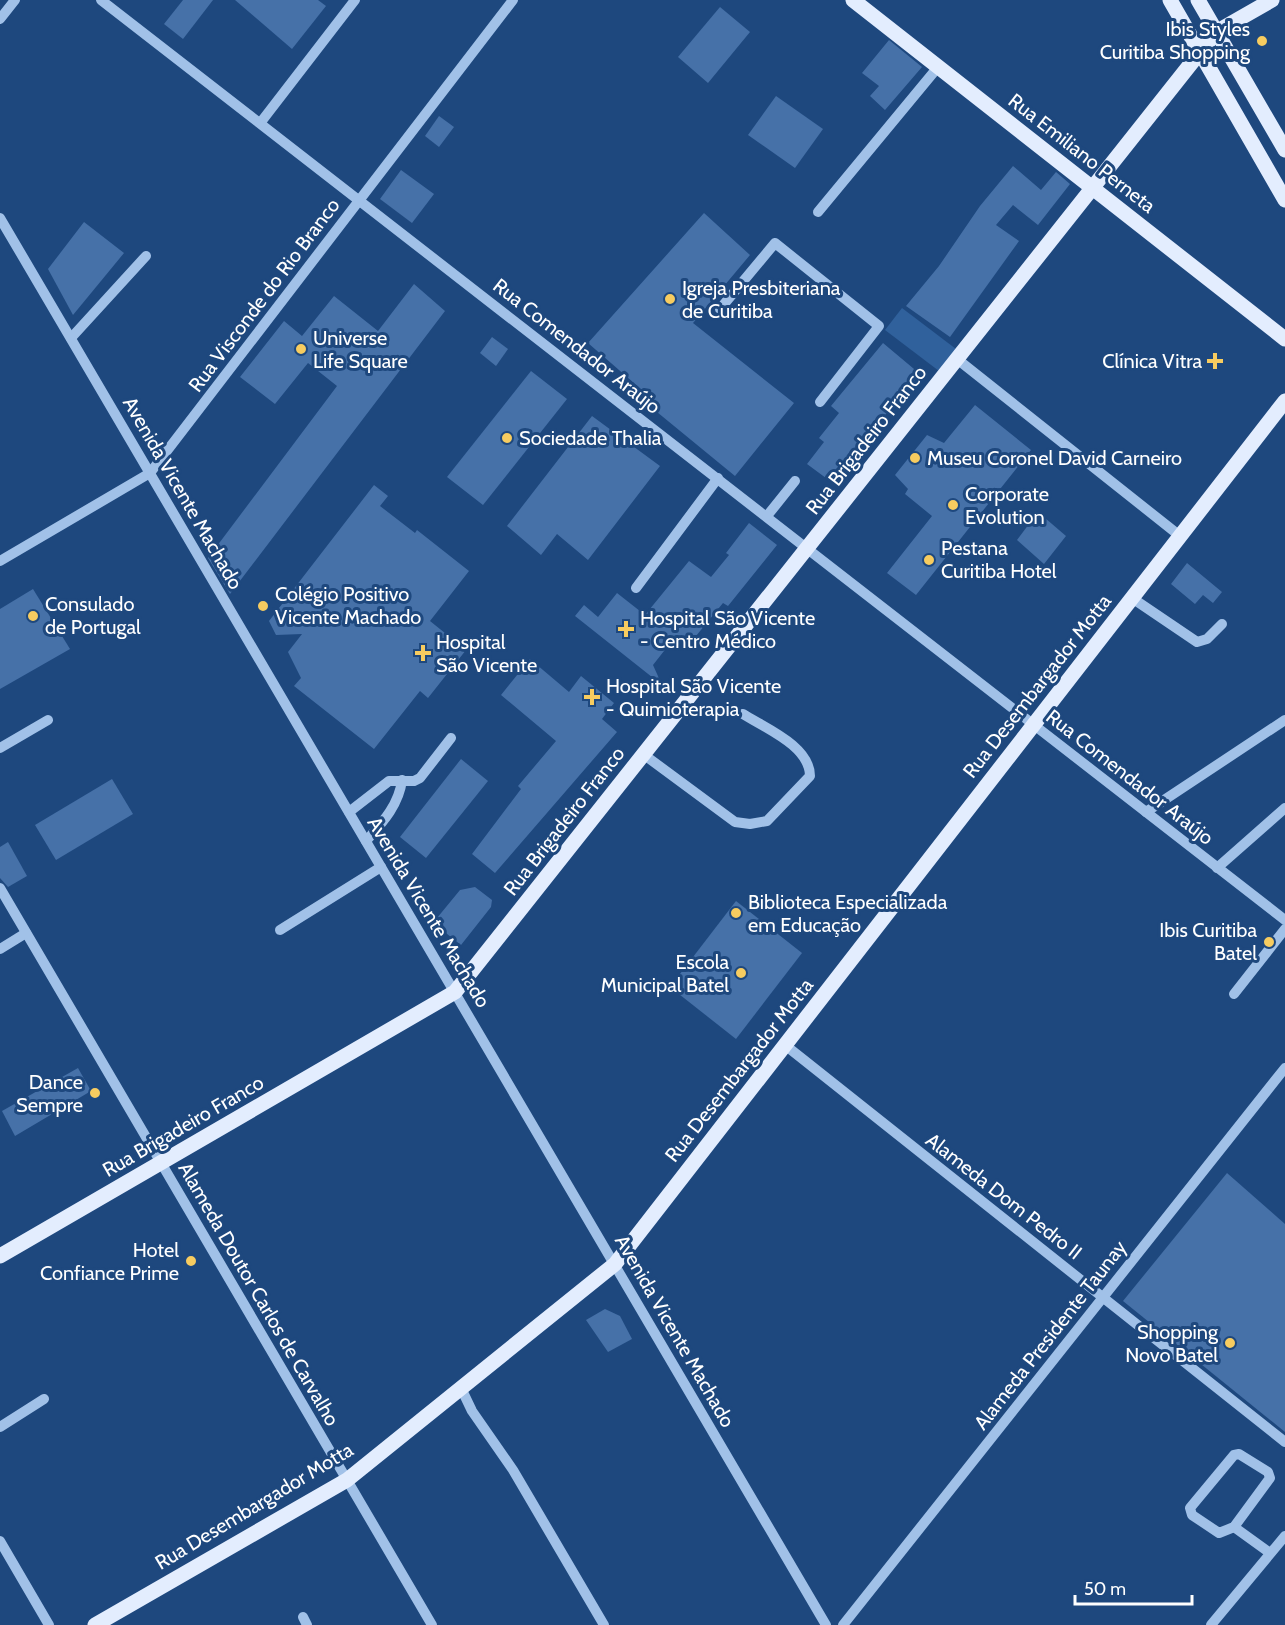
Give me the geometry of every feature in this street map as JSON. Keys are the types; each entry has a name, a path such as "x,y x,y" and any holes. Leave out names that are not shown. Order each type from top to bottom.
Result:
{"main road":[{"name":"Rua Emiliano Perneta","path":"853,0 1285,339"},
{"path":"1170,0 1285,200"},
{"path":"1198,0 1285,150"},
{"name":"Rua Brigadeiro Franco","path":"0,1256 455,992 1216,32 1272,0"},
{"name":"Rua Desembargador Motta","path":"95,1625 347,1480 615,1264 1285,401"}],"street":[{"path":"0,19 15,0"},
{"name":"Rua Comendador Araújo","path":"101,0 261,122 1285,920"},
{"path":"261,122 355,0"},
{"name":"Rua Visconde do Rio Branco","path":"0,561 150,472 513,0"},
{"path":"818,212 938,67"},
{"name":"Avenida Vicente Machado","path":"0,218 826,1625"},
{"path":"720,309 775,243 879,326 819,402"},
{"path":"71,338 146,256"},
{"path":"957,359 1180,536"},
{"path":"636,588 718,478"},
{"path":"766,516 795,481"},
{"path":"1132,598 1197,642 1207,639 1222,624"},
{"path":"643,754 735,822 750,824 767,821 810,776 810,764 799,750 743,714"},
{"path":"0,748 48,720"},
{"path":"1146,812 1285,720"},
{"path":"349,812 389,781 420,778 451,738"},
{"path":"366,841 393,808 400,794 402,780"},
{"path":"1217,868 1285,808"},
{"path":"280,930 381,867"},
{"name":"Alameda Doutor Carlos de Carvalho","path":"0,888 5,906 26,933 432,1625"},
{"path":"1234,994 1285,929"},
{"path":"0,949 26,933"},
{"name":"Alameda Dom Pedro II","path":"785,1045 1285,1442"},
{"name":"Alameda Presidente Taunay","path":"843,1625 1285,1068"},
{"path":"461,1388 472,1411 513,1470 604,1625"},
{"path":"0,1427 44,1399"},
{"path":"1239,1454 1268,1473 1270,1478 1234,1527 1219,1533 1192,1515 1190,1508 1234,1455 1239,1454"},
{"path":"1234,1527 1270,1553"},
{"path":"1211,1625 1285,1536"},
{"path":"0,1541 50,1625"}],"shaded area":[{"path":"902,308 956,349 939,371 885,330"}],"building":[{"path":"183,0 213,0 183,39 164,24"},
{"path":"235,0 318,0 326,6 292,49"},
{"path":"720,7 750,32 708,83 678,57"},
{"path":"889,40 922,67 885,110 870,96 879,86 862,73"},
{"path":"776,96 823,129 795,168 748,135"},
{"path":"439,116 454,127 439,147 425,136"},
{"path":"1013,166 1041,190 1056,172 1070,184 1038,225 1013,205 996,225 1019,241 950,337 906,306 939,266 980,206"},
{"path":"401,170 434,194 412,223 380,199"},
{"path":"704,213 750,255 693,323 794,403 735,476 646,403 650,397 588,343"},
{"path":"84,222 124,253 73,315 48,269"},
{"path":"414,284 445,311 230,594 208,558 337,386 308,363 275,404 240,377 284,321 302,336 334,296 378,331"},
{"path":"492,337 508,349 496,366 480,353"},
{"path":"883,343 920,374 859,446 862,448 834,484 807,464 824,442 819,438 839,413 831,406"},
{"name":"Sociedade Thalia","path":"531,371 567,399 483,505 447,477"},
{"name":"Corporate Evolution","path":"975,405 1031,450 916,595 887,573 932,516 905,494 908,489 895,475 927,435 944,443"},
{"path":"592,416 660,466 588,560 557,534 541,555 507,526"},
{"name":"Hospital São Vicente","path":"374,485 388,496 380,506 415,533 417,530 469,571 430,621 466,650 428,698 420,691 374,749 294,686 301,678 288,652 302,634 276,635 269,621"},
{"path":"1038,512 1066,536 1044,564 1017,540"},
{"path":"749,523 777,545 728,606 723,603 687,647 675,637 653,665 662,685 575,616 584,605 598,617 617,593 645,615 689,561 711,577 729,555 726,553"},
{"path":"1187,563 1222,592 1213,603 1203,595 1195,604 1171,584"},
{"path":"33,589 70,649 0,689 0,609"},
{"path":"530,659 569,692 581,676 614,703 602,719 617,732 495,873 472,854 521,789 518,786 556,741 501,695"},
{"path":"461,759 488,781 426,858 400,837"},
{"path":"112,779 133,814 56,860 35,825"},
{"path":"8,842 27,876 8,887 0,878 0,847"},
{"path":"475,887 492,900 491,907 461,945 437,926 441,921 437,918 460,890"},
{"name":"Escola Municipal Batel","path":"736,901 802,953 736,1039 670,987"},
{"path":"78,1068 91,1091 15,1136 2,1111"},
{"name":"Shopping Novo Batel","path":"1227,1173 1285,1224 1285,1432 1123,1301"},
{"path":"605,1309 620,1316 632,1339 608,1352 586,1320"}],"place":[{"name":"Ibis Styles Curitiba Shopping","path":"1262,41"},
{"name":"Igreja Presbiteriana de Curitiba","path":"670,299"},
{"name":"Universe Life Square","path":"301,349"},
{"name":"Clínica Vitra","path":"1215,361"},
{"name":"Sociedade Thalia","path":"507,438"},
{"name":"Museu Coronel David Carneiro","path":"915,458"},
{"name":"Corporate Evolution","path":"953,505"},
{"name":"Pestana Curitiba Hotel","path":"929,560"},
{"name":"Colégio Positivo Vicente Machado","path":"263,606"},
{"name":"Consulado de Portugal","path":"33,616"},
{"name":"Hospital São Vicente - Centro Médico","path":"626,629"},
{"name":"Hospital São Vicente","path":"423,653"},
{"name":"Hospital São Vicente - Quimioterapia","path":"592,697"},
{"name":"Biblioteca Especializada em Educação","path":"736,913"},
{"name":"Ibis Curitiba Batel","path":"1269,942"},
{"name":"Escola Municipal Batel","path":"741,973"},
{"name":"Dance Sempre","path":"95,1093"},
{"name":"Hotel Confiance Prime","path":"191,1261"},
{"name":"Shopping Novo Batel","path":"1230,1343"}]}
